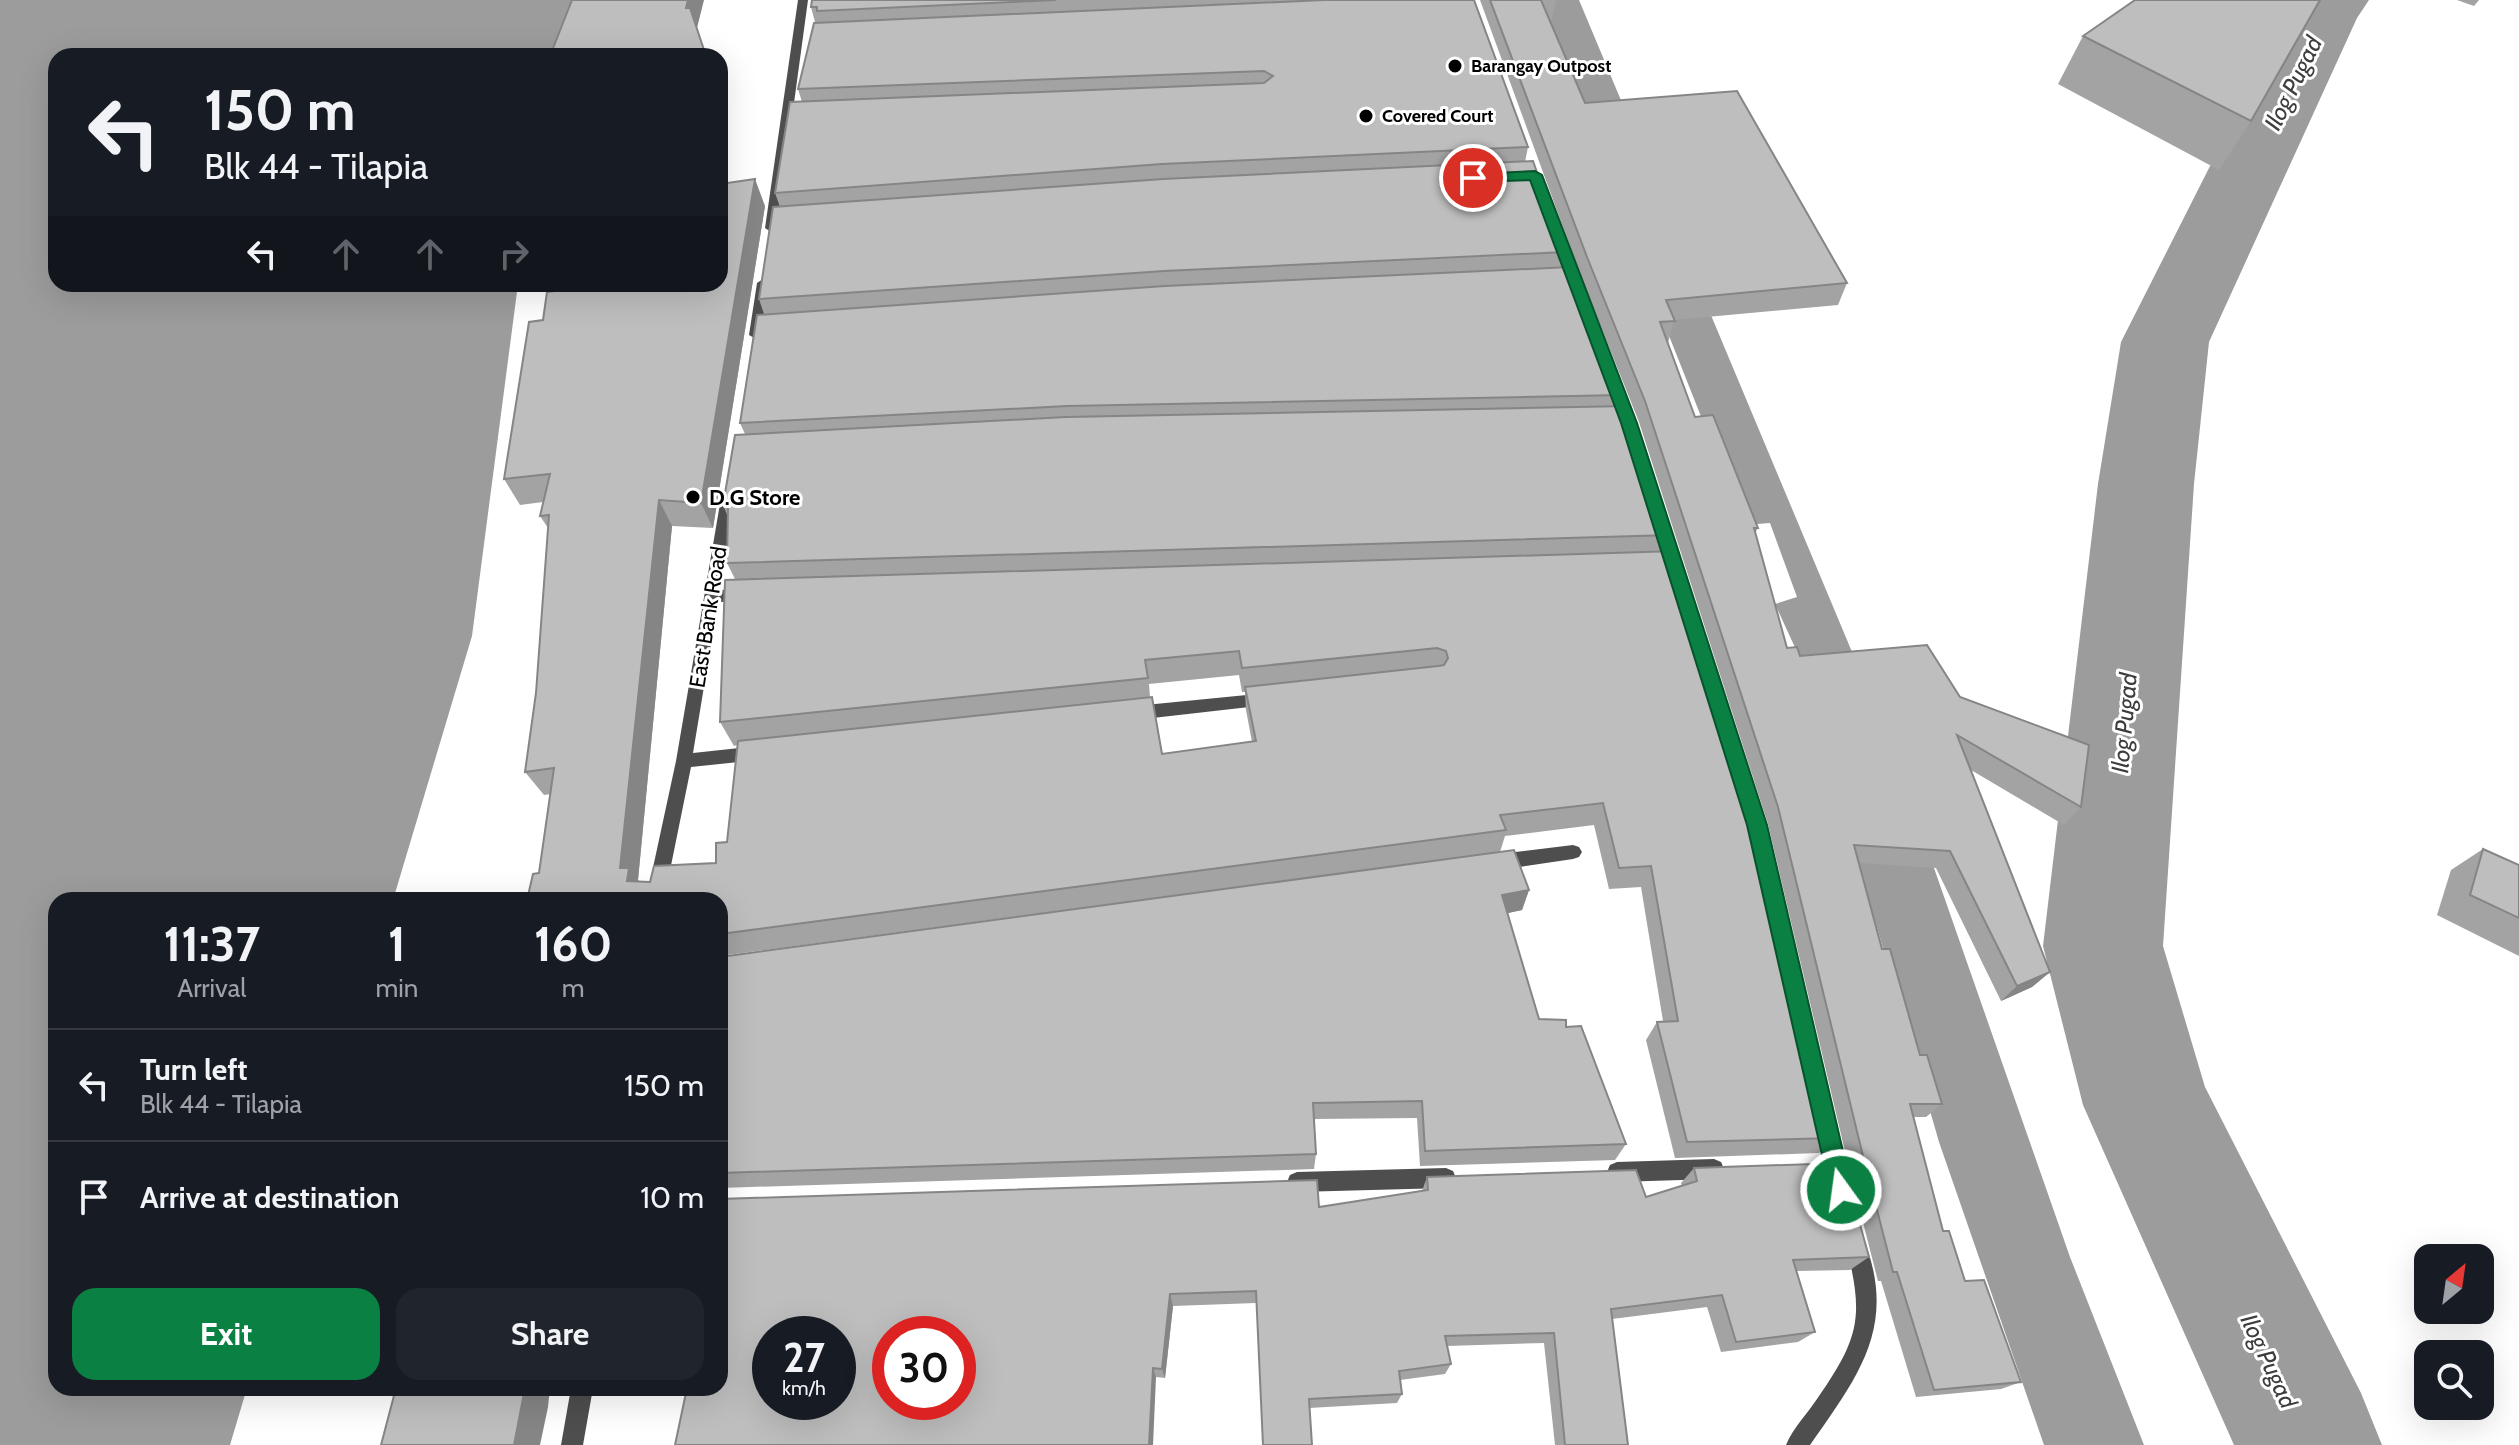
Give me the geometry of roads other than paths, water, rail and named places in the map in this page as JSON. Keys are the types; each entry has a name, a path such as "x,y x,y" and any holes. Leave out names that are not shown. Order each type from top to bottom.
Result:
{"street":[{"path":"787,221 770,230 803,0"},
{"path":"797,39 813,38"},
{"path":"786,118 802,117"},
{"path":"754,343 765,267"},
{"path":"757,328 772,327"},
{"name":"East Bank Road","path":"657,892 684,761 731,481"},
{"path":"711,596 759,595"},
{"path":"1121,714 1277,698"},
{"path":"684,761 778,751"},
{"path":"1478,864 1573,852"},
{"path":"1797,1445 1856,1356 1866,1324 1867,1291 1847,1214 1827,1166 1821,1103"},
{"path":"1596,1173 1739,1168"},
{"path":"1277,1183 1468,1177"},
{"path":"572,1445 581,1396"}],"waterway":[{"name":"Ilog Pugad","path":"2309,1445 2147,1105 2103,946 2146,484 2165,342 2322,16 2334,0"}],"place":[{"name":"Barangay Outpost","path":"1455,66"},
{"name":"Covered Court","path":"1366,116"},
{"name":"D.G Store","path":"693,497"}]}
